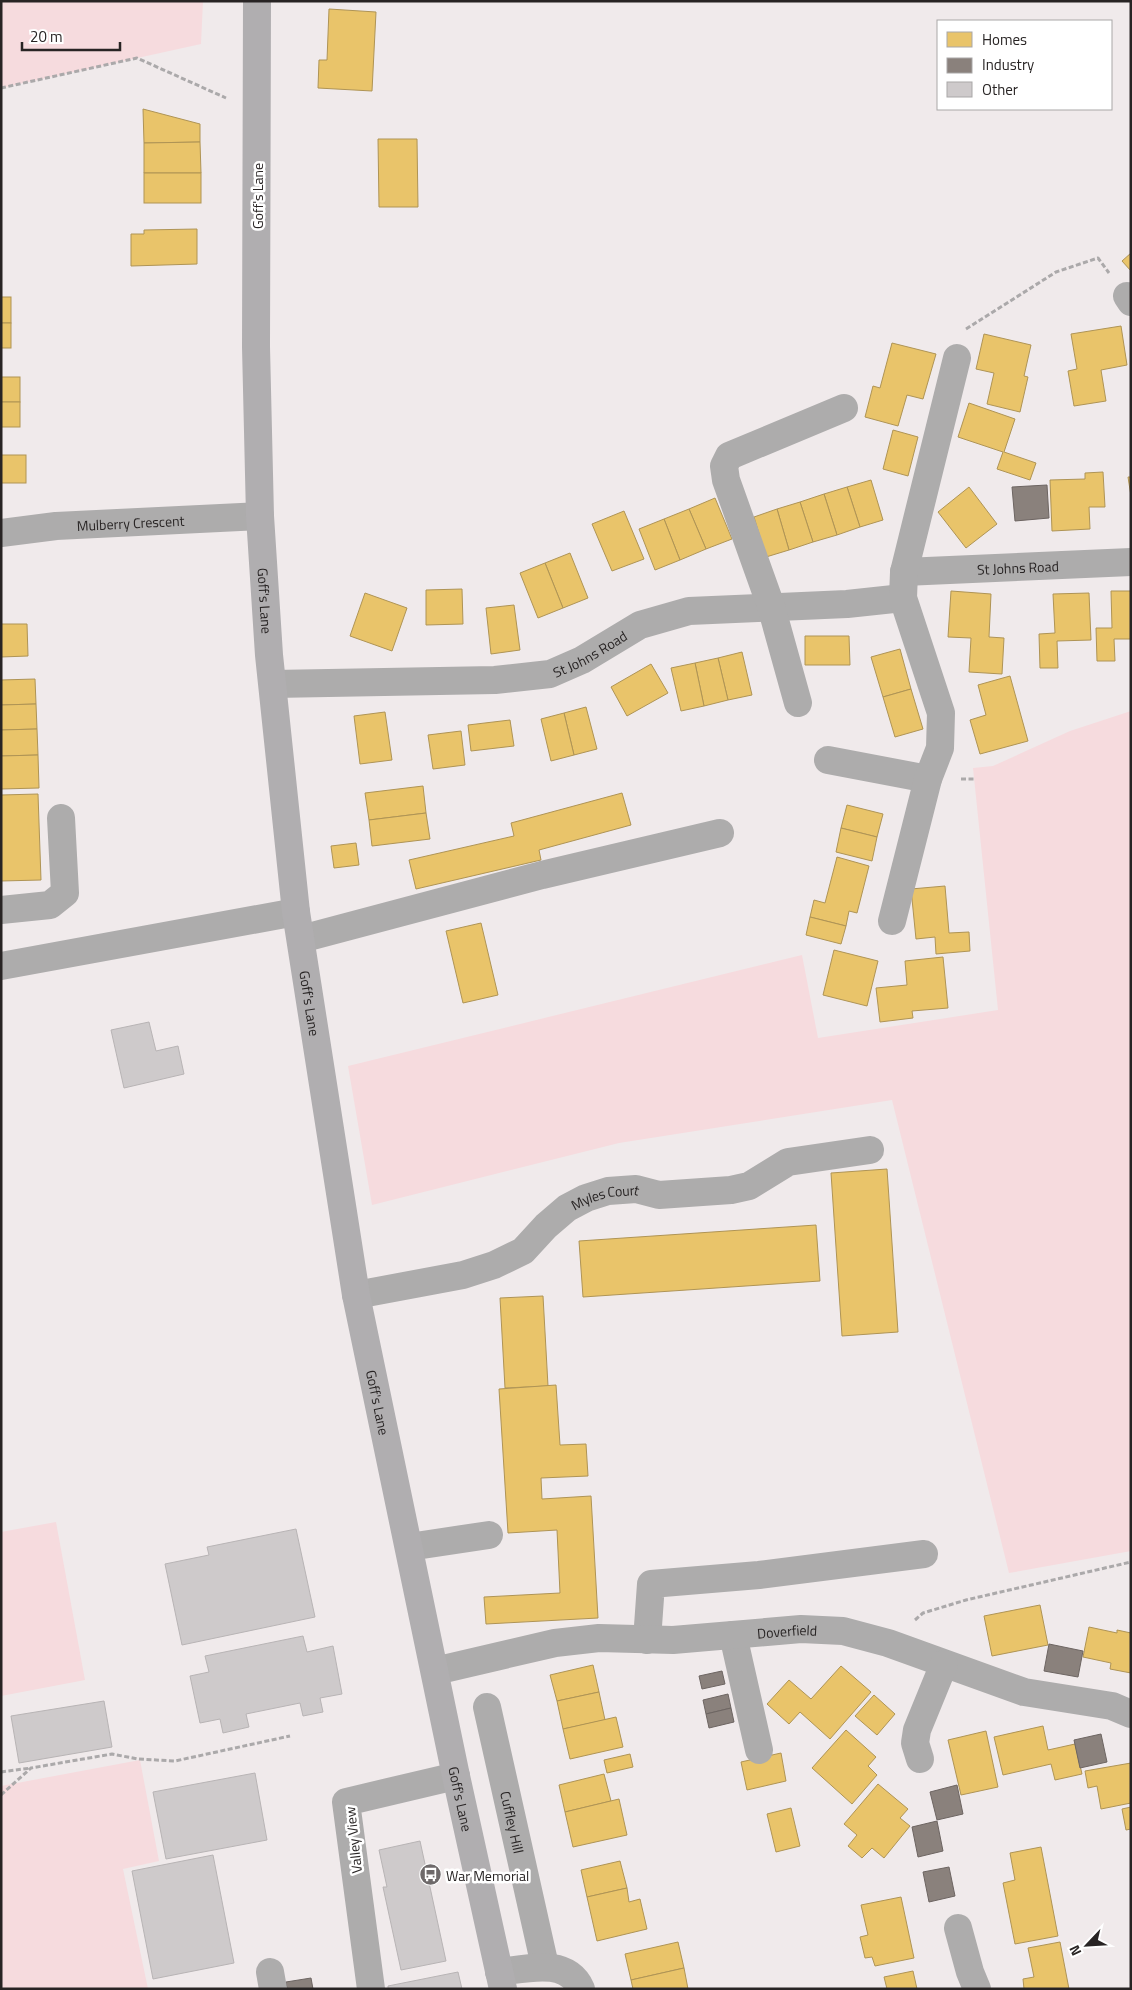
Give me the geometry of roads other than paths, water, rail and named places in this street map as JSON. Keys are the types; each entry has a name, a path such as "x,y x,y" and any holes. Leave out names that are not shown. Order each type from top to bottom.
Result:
{"main road":[{"name":"Goff's Lane","path":"257,1 256,347 260,516 270,655 296,912 356,1295 456,1776 501,1981"}],"street":[{"path":"892,921 928,779 940,748 941,713 903,585 957,358"},
{"path":"798,704 772,606 726,480 724,466 729,456 844,408"},
{"name":"Mulberry Crescent","path":"1,532 56,526 260,516"},
{"name":"St Johns Road","path":"273,684 494,680 550,674 582,660 640,625 689,612 772,606 847,604 903,585 1131,562"},
{"path":"828,760 928,779"},
{"path":"1,910 50,905 65,893 61,818"},
{"path":"301,939 542,875 720,833"},
{"path":"1,966 296,912"},
{"name":"Myles Court","path":"356,1295 463,1275 494,1265 524,1250 546,1226 567,1208 586,1198 608,1191 636,1189 659,1196 730,1190 749,1186 788,1162 870,1150"},
{"path":"409,1547 489,1535"},
{"path":"648,1640 651,1584 759,1575 924,1554"},
{"name":"Doverfield","path":"435,1671 555,1643 599,1638 673,1640 801,1629 843,1631 888,1643 1024,1692 1112,1706 1131,1714"},
{"path":"733,1635 759,1750"},
{"path":"920,1759 916,1743 917,1730 944,1664"},
{"name":"Cuffley Hill","path":"487,1707 545,1966"},
{"name":"Valley View","path":"371,1989 346,1802 456,1776"},
{"path":"958,1928 970,1972 977,1989"},
{"path":"501,1981 545,1966 564,1971 572,1976 581,1989"}],"place":[{"name":"War Memorial","path":"430,1875"}]}
